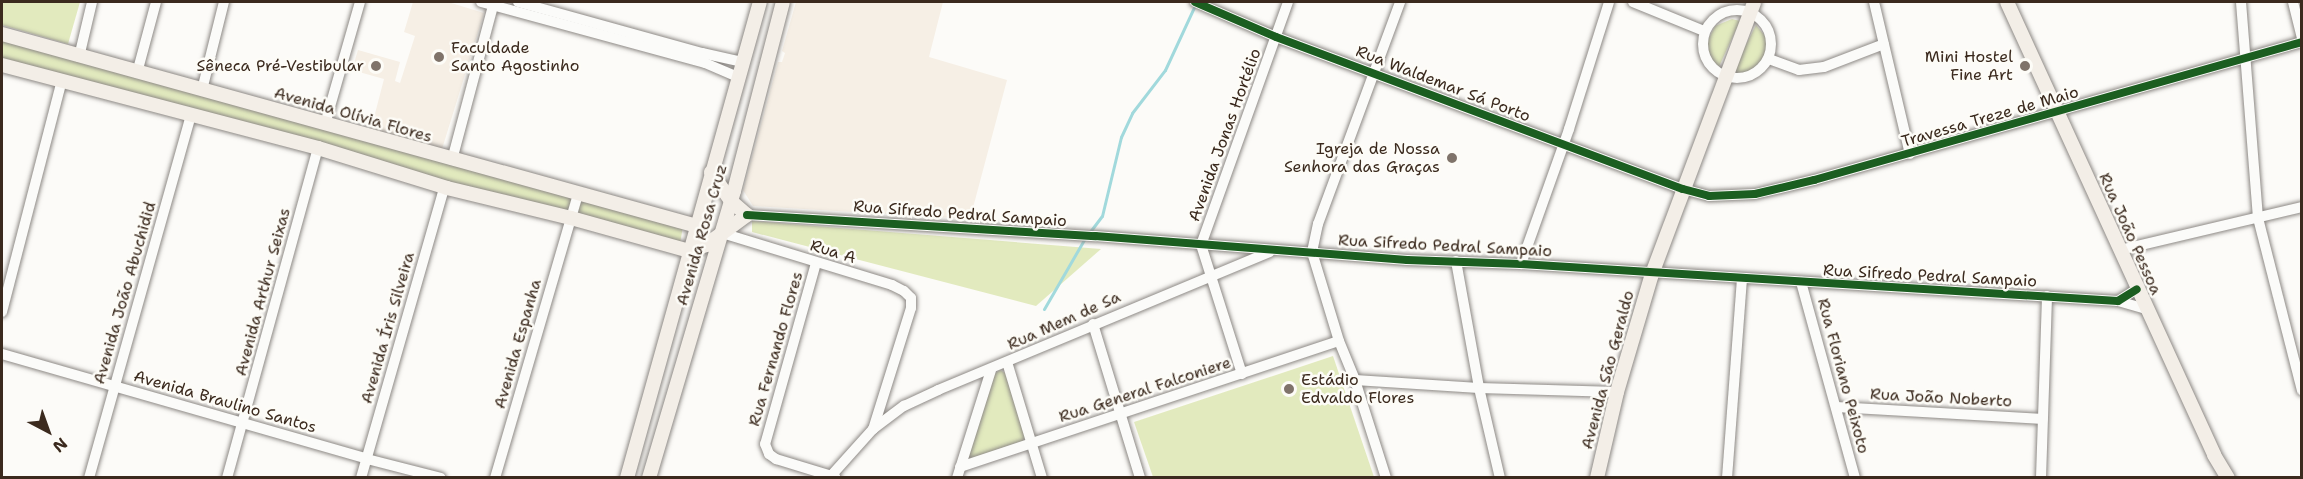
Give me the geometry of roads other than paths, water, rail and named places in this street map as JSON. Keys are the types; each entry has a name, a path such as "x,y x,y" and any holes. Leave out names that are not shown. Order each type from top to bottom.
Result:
{"main road":[{"name":"Avenida Rosa Cruz","path":"627,477 689,251 692,228 711,172 760,2"},
{"name":"Avenida Rosa Cruz","path":"649,477 722,233 783,2"},
{"name":"Rua João Pessoa","path":"2007,2 2146,309 2214,455 2228,477"},
{"name":"Avenida São Geraldo","path":"1597,477 1617,392 1652,274 1724,75 1752,6"},
{"path":"755,18 766,28 778,23"},
{"name":"Avenida Olívia Flores","path":"2,34 692,228"},
{"path":"2,65 318,148 444,188 571,218 689,251 706,245 747,215 731,201 711,172"},
{"path":"692,228 706,245 712,266"}],"street":[{"path":"79,57 92,2"},
{"path":"137,73 156,2"},
{"path":"202,90 224,2"},
{"path":"325,124 360,2"},
{"path":"482,2 743,62"},
{"path":"518,2 705,63 738,77"},
{"name":"Avenida Jonas Hortélio","path":"1201,245 1288,2"},
{"path":"1386,477 1355,380 1338,341 1312,252 1318,224 1400,2"},
{"path":"1521,264 1564,144 1610,2"},
{"path":"1633,2 1704,31"},
{"path":"1874,2 1910,154"},
{"path":"2241,2 2258,218 2301,390"},
{"path":"2293,2 2301,37"},
{"path":"452,160 494,3"},
{"name":"Rua Waldemar Sá Porto","path":"1198,3 1276,37 1683,189"},
{"path":"1752,6 1769,32 1769,59 1755,73 1743,78 1724,75 1714,69 1702,48 1704,31 1721,13 1752,6"},
{"name":"Travessa Treze de Maio","path":"1683,189 1709,196 1755,194 1910,154 2301,42"},
{"path":"1769,59 1788,68 1818,68 1834,65 1884,44"},
{"path":"2,312 62,80"},
{"name":"Avenida João Abuchidid","path":"89,477 191,116"},
{"name":"Avenida Arthur Seixas","path":"227,477 318,148"},
{"name":"Avenida Íris Silveira","path":"362,477 444,188"},
{"name":"Avenida Espanha","path":"495,477 578,195"},
{"path":"2120,250 2301,207"},
{"name":"Rua Sifredo Pedral Sampaio","path":"747,215 1095,236 1407,260 1521,264 1652,274 2048,296 2118,301 2146,309"},
{"name":"Rua A","path":"722,233 904,291 912,302 873,429"},
{"path":"1201,245 1242,374"},
{"name":"Rua Mem de Sa","path":"873,429 904,406 1209,275 1271,251"},
{"path":"1456,261 1479,388 1500,477"},
{"name":"Rua Fernando Flores","path":"816,263 765,444 769,454 776,459 833,477"},
{"path":"1727,477 1742,279"},
{"name":"Rua Floriano Peixoto","path":"1801,282 1855,477"},
{"path":"2118,301 2137,289"},
{"path":"2041,477 2048,296"},
{"path":"1093,324 1140,477"},
{"name":"Rua General Falconiere","path":"959,472 1033,443 1338,341"},
{"name":"Avenida Braulino Santos","path":"2,354 367,459 441,477"},
{"path":"1007,362 1042,477"},
{"path":"959,472 991,370"},
{"path":"1355,380 1479,388 1617,392"},
{"name":"Rua João Noberto","path":"1837,407 2043,419"},
{"path":"833,477 873,429"}],"waterway":[{"path":"1089,233 1102,216 1121,137 1132,113 1165,70 1195,5"},
{"path":"1044,309 1085,238"}],"place":[{"name":"Faculdade Santo Agostinho","path":"439,57"},
{"name":"Sêneca Pré-Vestibular","path":"376,66"},
{"name":"Mini Hostel Fine Art","path":"2025,66"},
{"name":"Igreja de Nossa Senhora das Graças","path":"1452,158"},
{"name":"Estádio Edvaldo Flores","path":"1289,389"}]}
